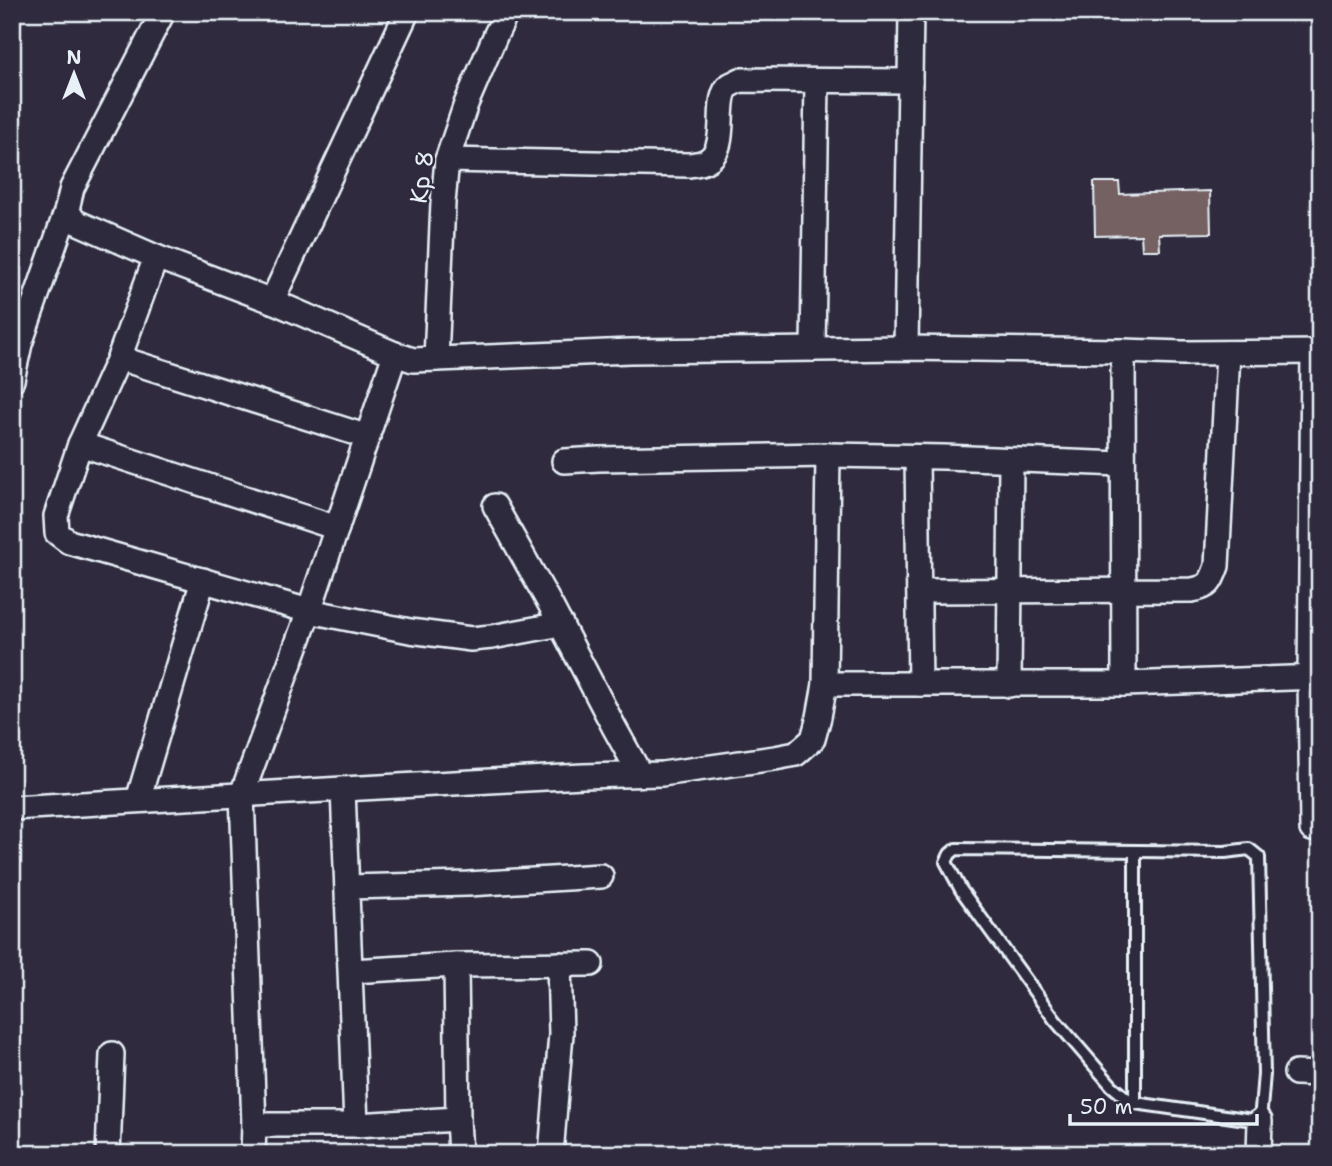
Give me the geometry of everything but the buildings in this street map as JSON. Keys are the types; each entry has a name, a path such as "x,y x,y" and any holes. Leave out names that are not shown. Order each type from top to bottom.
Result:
{"street":[{"path":"12,380 20,344 68,209 72,188 163,12"},
{"path":"272,301 407,12"},
{"name":"Kp 8","path":"436,359 447,160 466,104 507,12"},
{"path":"906,348 911,12"},
{"path":"447,160 689,165 705,162 715,153 720,138 723,96 728,86 740,80 910,82"},
{"path":"813,349 817,81"},
{"path":"68,209 74,222 413,360 631,351 906,348 1316,352 1312,829 1320,829"},
{"path":"156,257 119,358 80,444 56,516 57,533 69,542 309,611 410,631 471,639 561,624"},
{"path":"1123,351 1124,684"},
{"path":"919,591 1192,590 1205,587 1212,580 1217,566 1228,353"},
{"path":"253,1154 242,794 309,611 395,354"},
{"path":"119,358 368,438"},
{"path":"80,444 337,528"},
{"path":"564,461 828,455 1122,464"},
{"path":"12,808 675,772 796,754 813,739 825,684 828,455"},
{"path":"917,457 920,684"},
{"path":"1009,685 1011,460"},
{"path":"495,506 640,774"},
{"path":"138,800 203,580"},
{"path":"825,684 1124,684 1315,677"},
{"path":"342,789 356,1125"},
{"path":"348,887 468,884 601,876"},
{"path":"551,1154 561,1034 559,964"},
{"path":"351,971 456,965 591,964"},
{"path":"456,965 460,1154"},
{"path":"108,1154 112,1054"},
{"path":"1296,1073 1320,1074"},
{"path":"254,1125 356,1125 458,1119"},
{"path":"1259,1154 1260,1121"}],"lane":[{"path":"956,849 1225,852 1249,849 1259,857 1264,1074 1260,1121 1135,1103 1112,1086 1055,1020 961,890 946,862 956,849"},
{"path":"1135,851 1135,1103"}]}
